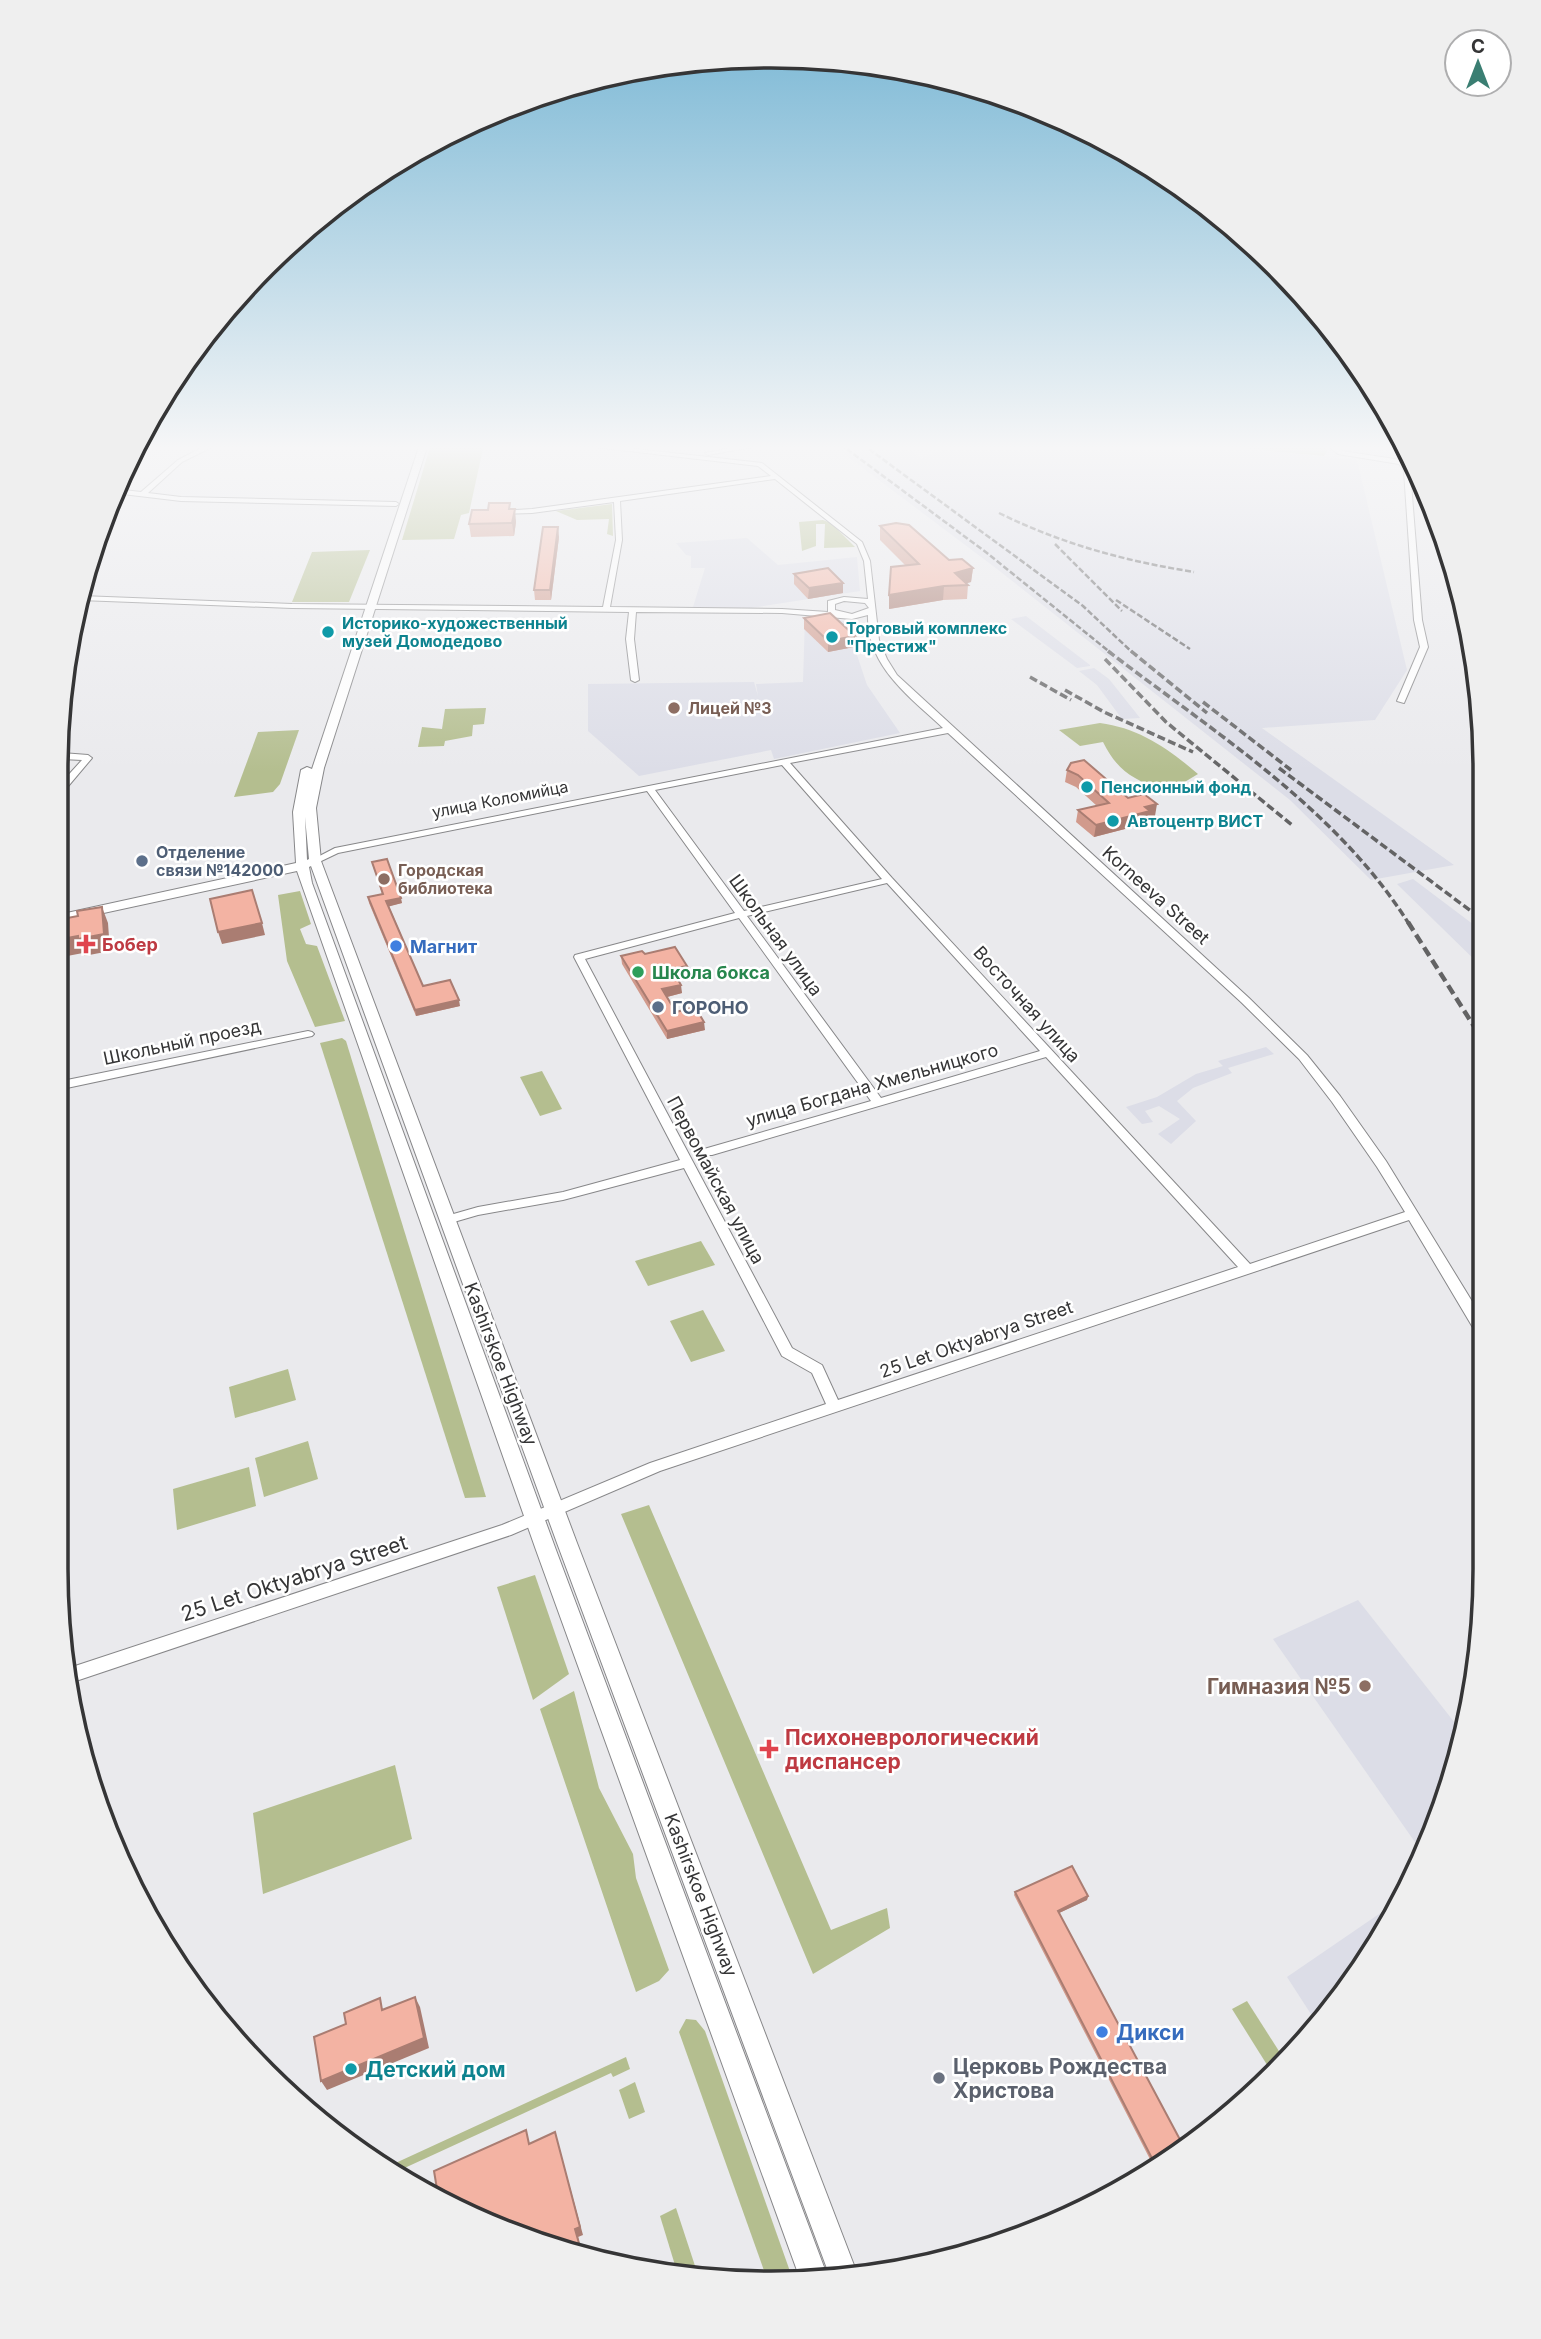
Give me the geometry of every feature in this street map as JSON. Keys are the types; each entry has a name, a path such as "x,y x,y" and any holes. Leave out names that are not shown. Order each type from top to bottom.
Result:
{"main road":[{"name":"Kashirskoe Highway","path":"365,607 381,553"},
{"name":"Kashirskoe Highway","path":"384,553 300,793 298,833 545,1514 811,2269"},
{"name":"Kashirskoe Highway","path":"308,863 447,1220 545,1514 840,2267"},
{"name":"улица Коломийца","path":"68,917 308,863"}],"street":[{"path":"606,609 617,553"},
{"path":"865,553 872,608 870,628 883,659 895,678 948,730 1289,1043 1359,1129 1473,1315"},
{"path":"1401,701 1424,647 1418,620 1414,553"},
{"path":"782,611 870,592"},
{"path":"90,598 221,605 782,611 860,616 872,608"},
{"path":"850,598 863,600 872,608"},
{"path":"834,601 829,608 870,628"},
{"path":"633,609 630,639 635,680"},
{"name":"улица Коломийца","path":"308,863 335,851 948,730"},
{"path":"68,781 88,758 69,757"},
{"name":"Восточная улица","path":"784,762 888,880 1246,1268"},
{"name":"Школьная улица","path":"649,788 877,1101"},
{"path":"739,915 888,880"},
{"name":"Первомайская улица","path":"739,915 579,957 787,1352 817,1369 834,1407"},
{"name":"Школьный проезд","path":"68,1084 308,1034"},
{"name":"улица Богдана Хмельницкого","path":"708,1152 1047,1053"},
{"path":"447,1220 478,1211 563,1196 686,1163"},
{"name":"25 Let Oktyabrya Street","path":"76,1673 545,1514 655,1467 1413,1214"}],"shaded area":[{"path":"684,553 764,553 778,565 857,557 860,591 751,608 693,607 705,568 691,568 691,556"},
{"path":"976,553 1379,553 1407,670 1375,720 1262,728 1454,865 1371,880 1290,800"},
{"path":"1026,616 1090,666 1077,668 1011,619"},
{"path":"805,617 830,617 846,622 867,685 900,733 774,759 771,750 639,776 588,731 588,684 754,682 758,696 756,684 803,682"},
{"path":"1094,668 1109,679 1140,718 1122,719 1097,685 1079,671"},
{"path":"1413,879 1473,924 1473,958 1397,884"},
{"path":"1266,1047 1274,1054 1228,1068 1232,1073 1193,1088 1177,1101 1196,1121 1171,1144 1158,1134 1180,1119 1159,1106 1145,1111 1153,1122 1142,1124 1126,1107 1157,1097 1196,1074 1223,1066 1218,1061"},
{"name":"Гимназия №5","path":"1358,1600 1455,1723 1435,1794 1416,1844 1273,1639"},
{"path":"1384,1911 1354,1959 1312,2015 1287,1977"}],"green space":[{"path":"312,553 369,553 349,602 292,602"},
{"path":"486,708 484,724 473,725 472,736 445,741 444,746 418,747 422,727 442,729 445,709"},
{"path":"1100,723 1128,730 1153,741 1198,774 1183,783 1162,790 1126,772 1114,760 1103,742 1080,746 1059,730"},
{"path":"299,730 280,784 273,792 234,797 258,732"},
{"path":"300,891 311,924 300,929 306,944 317,946 345,1021 315,1027 287,961 278,895"},
{"path":"342,1038 346,1041 486,1497 465,1498 320,1043"},
{"path":"542,1071 562,1109 540,1116 520,1077"},
{"path":"701,1241 715,1265 648,1286 635,1261"},
{"path":"703,1310 725,1351 691,1362 670,1321"},
{"path":"288,1369 296,1400 235,1418 229,1387"},
{"path":"308,1441 318,1479 264,1497 255,1458"},
{"path":"249,1467 256,1506 177,1530 173,1489"},
{"path":"649,1505 831,1930 887,1908 890,1928 813,1974 621,1514"},
{"path":"535,1575 569,1674 533,1700 497,1587"},
{"path":"574,1691 599,1788 633,1854 636,1878 669,1970 659,1981 636,1992 540,1709"},
{"path":"395,1765 412,1839 263,1894 253,1813"},
{"path":"1247,2001 1279,2052 1267,2065 1232,2009"},
{"path":"686,2019 696,2020 705,2031 790,2270 764,2271 679,2032"},
{"path":"626,2057 630,2069 613,2077 611,2073 405,2168 396,2163"},
{"path":"635,2082 645,2112 629,2119 619,2090"},
{"path":"676,2208 695,2266 675,2264 660,2216"}],"building":[{"path":"539,553 555,553 550,590 534,590"},
{"path":"908,553 941,553 949,560 962,559 973,568 955,573 968,585 889,595 891,567 919,564"},
{"path":"828,568 843,583 809,588 794,574"},
{"path":"830,613 855,636 828,641 804,618"},
{"path":"1084,760 1128,798 1144,794 1157,804 1145,807 1150,811 1096,825 1078,810 1109,803 1078,775 1067,770 1071,763"},
{"name":"Магнит","path":"387,859 401,898 386,901 423,986 450,980 459,1000 415,1010 368,897 383,894 372,862"},
{"path":"252,890 262,923 218,932 210,899"},
{"path":"102,907 104,934 78,939 78,936 68,938 68,918 78,916 77,911"},
{"path":"675,947 687,966 672,969 681,985 662,989 676,1012 695,1007 704,1022 667,1031 621,956"},
{"name":"Дикси","path":"1072,1866 1088,1896 1058,1911 1180,2139 1152,2158 1015,1892"},
{"name":"Детский дом","path":"415,1997 424,2038 321,2081 314,2037 346,2024 344,2013 380,1998 382,2010"},
{"path":"526,2130 529,2144 555,2132 580,2227 575,2229 579,2244 502,2217 460,2198 436,2186 434,2171"}],"railway":[{"path":"987,553 1111,653"},
{"path":"1011,553 1083,606 1133,653"},
{"path":"1064,553 1122,611"},
{"path":"1107,553 1194,572"},
{"path":"1116,600 1190,649"},
{"path":"1108,651 1231,743 1310,808 1379,882 1409,924"},
{"path":"1131,651 1207,713"},
{"path":"1105,659 1166,722 1292,825"},
{"path":"1030,677 1071,700"},
{"path":"1065,690 1104,712 1193,752"},
{"path":"1203,702 1291,770"},
{"path":"1279,768 1473,913"},
{"path":"1408,922 1473,1025"}],"place":[{"name":"Историко-художественный музей Домодедово","path":"328,632"},
{"name":"Торговый комплекс \"Престиж\"","path":"832,637"},
{"name":"Лицей №3","path":"674,708"},
{"name":"Пенсионный фонд","path":"1087,787"},
{"name":"Автоцентр ВИСТ","path":"1113,821"},
{"name":"Отделение связи №142000","path":"142,861"},
{"name":"Городская библиотека","path":"384,879"},
{"name":"Бобер","path":"86,944"},
{"name":"Магнит","path":"396,946"},
{"name":"Школа бокса","path":"638,972"},
{"name":"ГОРОНО","path":"658,1007"},
{"name":"Гимназия №5","path":"1365,1686"},
{"name":"Психоневрологический диспансер","path":"769,1749"},
{"name":"Дикси","path":"1102,2032"},
{"name":"Детский дом","path":"351,2069"},
{"name":"Церковь Рождества Христова","path":"939,2078"}]}
